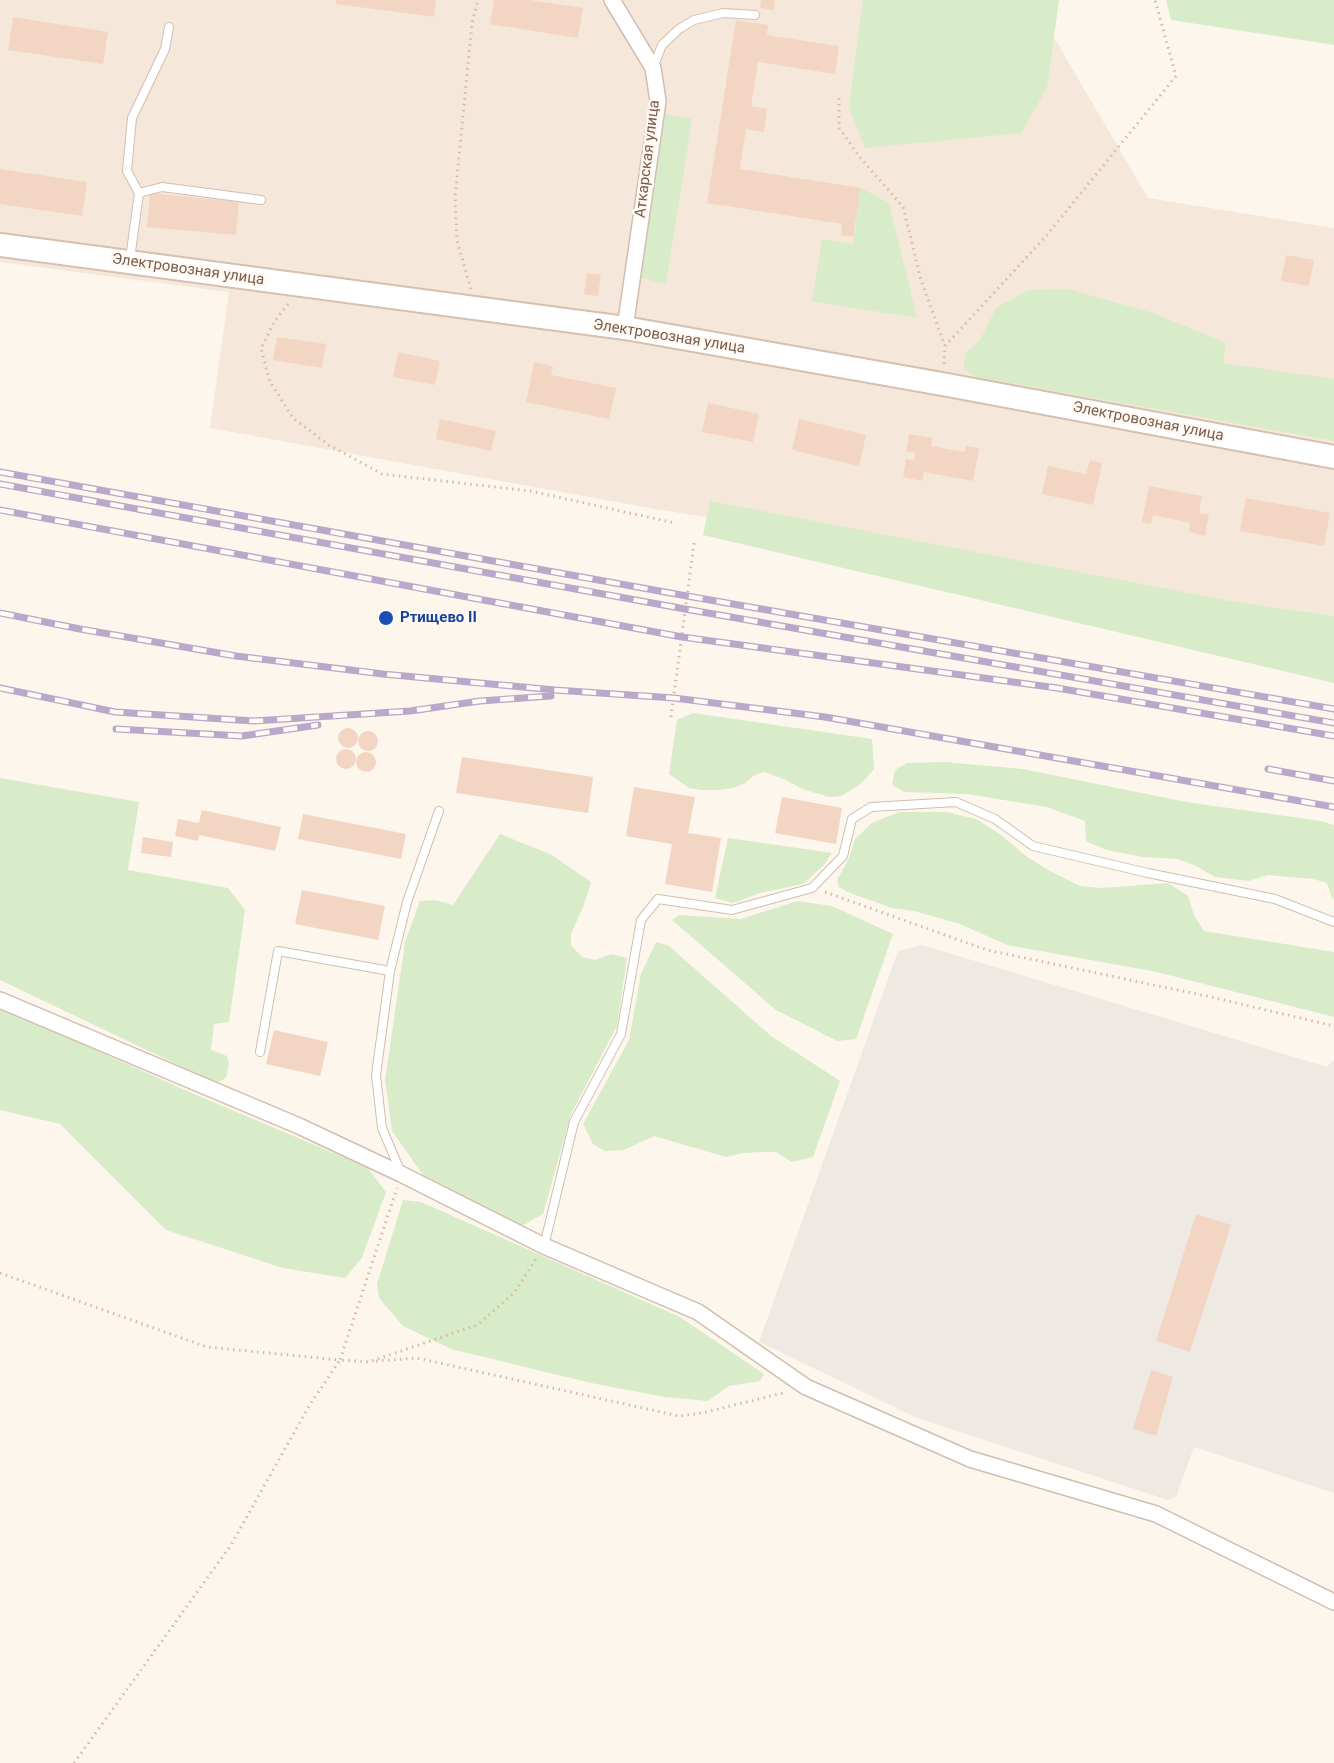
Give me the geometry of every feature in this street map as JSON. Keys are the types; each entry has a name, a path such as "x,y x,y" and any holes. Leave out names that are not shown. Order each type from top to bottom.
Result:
{"street":[{"name":"Аткарская улица","path":"612,0 653,68 658,101 625,328"},
{"name":"Электровозная улица","path":"0,245 625,328 1334,457"},
{"path":"0,1000 298,1125 544,1246 698,1312 806,1387 970,1459 1156,1514 1334,1602"}],"lane":[{"path":"653,68 662,45 678,29 694,20 723,13 755,15"},
{"path":"129,262 139,193 127,171 132,118 165,49 169,27"},
{"path":"139,193 162,187 261,200"},
{"path":"544,1246 574,1122 621,1034 641,920 658,899 732,910 812,888 843,856 852,819 871,807 956,802 995,819 1033,846 1275,899 1334,922"},
{"path":"401,1174 382,1128 376,1075 390,971 407,902 439,811"},
{"path":"260,1052 278,951 390,971"}],"path":[{"path":"477,308 457,241 455,198 472,23 478,0"},
{"path":"945,346 1047,235 1176,76 1155,0"},
{"path":"840,98 839,128 859,156 903,207 921,280 945,346 942,384"},
{"path":"304,285 274,322 261,350 270,382 293,418 328,445 382,474 530,491 675,523"},
{"path":"671,717 694,543"},
{"path":"812,888 987,950 1211,997 1334,1026"},
{"path":"74,1763 231,1545 309,1406 340,1360 401,1174"},
{"path":"369,1362 477,1325 514,1293 544,1246"},
{"path":"0,1273 207,1347 369,1362 417,1358 679,1416 702,1413 806,1387"}],"shaded area":[{"path":"0,0 1032,0 1148,198 1334,228 1334,616 655,509 210,428 229,292 0,262"},
{"path":"922,945 1327,1067 1334,1059 1334,1493 1194,1447 1176,1497 1168,1500 917,1418 759,1342 898,951"}],"green space":[{"path":"863,0 1059,0 1047,88 1021,133 865,148 849,107"},
{"path":"1166,0 1334,0 1334,45 1171,20"},
{"path":"665,114 692,119 666,284 641,278"},
{"path":"861,188 889,203 917,318 812,301 822,239 853,244"},
{"path":"1068,289 1153,313 1226,343 1223,363 1334,379 1334,441 977,377 963,369 966,352 980,340 996,308 1028,290"},
{"path":"710,501 1225,600 1334,616 1334,683 703,535"},
{"path":"693,713 872,739 874,769 861,784 841,796 829,797 802,789 765,772 754,775 744,784 732,788 702,790 689,788 669,774 677,720"},
{"path":"945,762 1023,769 1186,802 1321,821 1334,825 1334,899 1327,883 1313,879 1268,875 1249,881 1215,877 1178,859 1143,857 1106,850 1086,841 1085,821 1047,807 967,794 904,792 892,785 895,770 907,763"},
{"path":"0,778 139,802 128,870 228,888 245,910 229,1022 214,1024 211,1050 227,1056 229,1064 226,1078 218,1082 203,1077 0,980"},
{"path":"899,812 947,812 976,819 1001,835 1026,856 1080,886 1102,888 1168,883 1188,896 1194,915 1204,931 1334,952 1334,1017 1157,972 1007,945 960,924 914,911 892,908 839,887 837,880 849,858 855,839 872,823"},
{"path":"500,834 552,855 591,882 571,934 571,945 582,957 595,960 611,954 627,958 617,1026 571,1114 543,1214 522,1226 423,1175 392,1131 385,1080 405,942 420,901 435,900 453,905"},
{"path":"728,838 832,853 823,866 803,884 760,893 733,903 715,898"},
{"path":"797,901 832,906 893,934 856,1039 837,1041 776,1010 672,920 679,915 741,919"},
{"path":"656,942 669,946 771,1036 840,1081 813,1157 792,1162 776,1152 762,1152 726,1157 654,1136 624,1150 605,1151 593,1144 583,1124 629,1040 641,974"},
{"path":"0,1007 194,1094 367,1167 386,1192 362,1258 345,1278 283,1268 166,1230 60,1124 0,1110"},
{"path":"403,1200 421,1202 680,1317 764,1374 760,1381 729,1386 708,1401 665,1397 591,1383 451,1349 403,1326 379,1298 377,1284"}],"building":[{"path":"336,0 436,0 434,17 336,4"},
{"path":"494,0 530,0 583,8 578,38 490,24"},
{"path":"761,0 775,0 774,10 760,8"},
{"path":"13,17 108,32 103,64 8,50"},
{"path":"736,20 768,25 767,35 839,46 835,74 758,62 751,106 767,109 764,132 746,129 740,169 861,188 853,237 841,235 842,224 707,203"},
{"path":"0,169 87,182 82,216 0,204"},
{"path":"150,193 239,202 236,235 147,227"},
{"path":"1286,255 1314,260 1309,286 1281,281"},
{"path":"587,273 601,275 598,296 584,294"},
{"path":"277,337 326,344 322,368 273,360"},
{"path":"398,352 440,361 435,385 393,377"},
{"path":"534,362 553,366 551,375 616,388 609,419 526,402"},
{"path":"708,403 759,414 753,442 702,432"},
{"path":"440,419 496,431 491,451 436,439"},
{"path":"799,419 866,435 859,466 792,450"},
{"path":"909,434 932,438 931,446 965,452 966,446 979,448 973,481 924,472 922,481 903,477 906,459 914,460 915,453 906,451"},
{"path":"1090,460 1102,463 1093,505 1042,494 1048,466 1086,474"},
{"path":"1149,486 1202,496 1199,513 1209,514 1205,536 1189,532 1190,523 1153,515 1151,524 1142,522"},
{"path":"1246,498 1330,513 1324,546 1240,531"},
{"path":"348,728 355,731 358,738 355,745 348,748 341,745 338,738 341,731"},
{"path":"368,731 375,734 378,741 375,748 368,751 361,748 358,741 361,734"},
{"path":"346,749 353,752 356,759 353,766 346,769 339,766 336,759 339,752"},
{"path":"366,752 373,755 376,762 373,769 366,772 359,769 356,762 359,755"},
{"path":"462,757 593,777 588,813 456,793"},
{"path":"634,787 695,797 688,833 721,838 712,892 665,884 672,844 626,836"},
{"path":"782,797 842,808 836,844 775,833"},
{"path":"202,810 281,827 275,851 199,835 198,841 175,836 178,819 199,823"},
{"path":"303,814 406,834 401,859 298,839"},
{"path":"143,837 173,842 171,857 141,853"},
{"path":"302,890 385,906 378,940 295,924"},
{"path":"274,1030 328,1042 320,1076 266,1064"},
{"path":"1196,1214 1231,1225 1190,1352 1156,1341"},
{"path":"1151,1370 1173,1377 1156,1436 1133,1429"}],"railway":[{"path":"0,472 687,596 1334,709"},
{"path":"0,484 685,609 1334,723"},
{"path":"0,510 682,637 1057,688 1334,736"},
{"path":"0,613 236,656 383,674 555,690 674,698 825,717 1334,807"},
{"path":"0,688 115,712 254,721 410,711 480,701 551,696"},
{"path":"116,729 242,736 318,725"},
{"path":"1268,769 1334,781"}],"place":[{"name":"Ртищево II","path":"386,618"}]}
